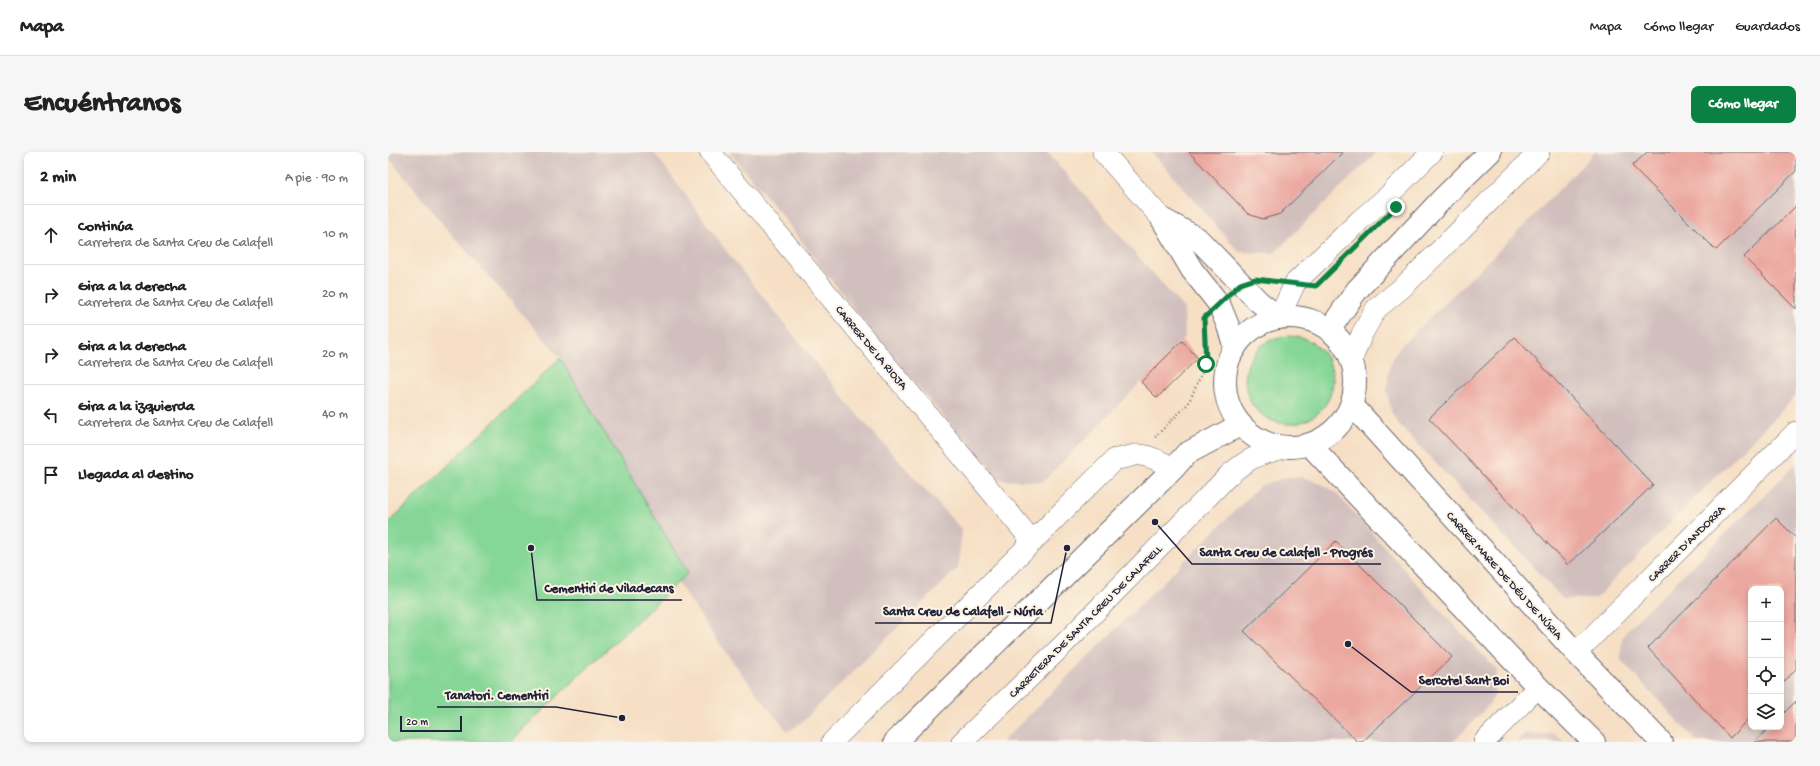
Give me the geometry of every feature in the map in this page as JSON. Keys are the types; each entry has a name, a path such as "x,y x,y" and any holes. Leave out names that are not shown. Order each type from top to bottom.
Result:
{"street":[{"name":"CARRER DE LA RIOJA","path":"710,152 1033,542"},
{"path":"1103,152 1162,219 1192,270 1218,304 1228,326 1235,348"},
{"path":"1279,318 1296,283 1432,152"},
{"path":"1330,329 1356,290 1443,198 1490,152"},
{"path":"1351,361 1362,334 1376,309 1404,287 1539,152"},
{"path":"1162,219 1197,238 1258,301 1279,318"},
{"path":"1279,318 1302,318 1314,321 1330,329 1347,349 1356,376 1352,405 1336,429 1310,444 1285,448 1258,439 1240,425 1230,410 1224,385 1228,362 1240,339 1258,325 1279,318"},
{"name":"CARRER MARE DE DÉU DE NÚRIA","path":"1352,405 1576,653 1661,742"},
{"path":"895,742 1174,468 1186,454 1240,425"},
{"name":"CARRER D'ANDORRA","path":"1576,653 1796,432"},
{"path":"1310,444 1538,687 1594,742"},
{"name":"CARRETERA DE SANTA CREU DE CALAFELL","path":"962,742 1062,646 1230,475 1245,462 1260,454 1285,448"},
{"path":"832,742 1115,459 1125,459 1135,455 1146,457 1174,468"},
{"path":"1484,742 1538,687"}],"path":[{"path":"1135,455 1188,404 1206,364 1204,318 1218,304"}],"shaded area":[{"path":"388,152 654,152 727,252 860,418 962,530 958,568 802,722 788,732 717,641 658,552 555,365 562,359 446,228 388,157"},
{"path":"729,152 1047,152 1184,309 1185,337 1043,482 1001,480 937,409 866,325 780,213"},
{"path":"1152,152 1377,152 1274,253 1239,252"},
{"path":"1595,152 1796,152 1796,396 1595,599 1563,599 1398,423 1391,411 1387,391 1389,368 1394,356 1401,346 1528,222"},
{"path":"1796,464 1796,742 1697,742 1621,660 1622,639 1626,631"},
{"path":"1287,477 1303,477 1322,484 1336,493 1450,621 1497,670 1494,696 1489,705 1453,742 1002,742 1260,486"},
{"path":"1525,733 1556,734 1564,742 1517,742"}],"green space":[{"path":"1280,336 1298,336 1314,343 1326,355 1333,371 1333,389 1326,405 1314,417 1298,424 1280,424 1264,417 1252,405 1245,389 1245,371 1252,355 1264,343"},
{"path":"560,358 688,573 509,742 388,742 388,523"}],"building":[{"path":"1189,152 1343,152 1280,214 1263,219 1248,214"},
{"path":"1647,152 1796,152 1796,171 1716,250 1632,166"},
{"path":"1796,206 1796,309 1744,257"},
{"path":"1515,337 1653,485 1568,565 1429,418"},
{"path":"1182,341 1198,358 1157,398 1141,382"},
{"path":"1776,518 1796,538 1796,669 1784,682 1784,586 1748,586 1748,719 1730,738 1648,648"},
{"path":"1336,541 1452,657 1362,742 1358,742 1244,631"},
{"path":"1796,701 1796,742 1754,742 1767,730 1784,730 1784,713"}],"place":[{"name":"Santa Creu de Calafell - Progrés","path":"1155,522"},
{"name":"Cementiri de Viladecans","path":"531,548"},
{"name":"Santa Creu de Calafell - Núria","path":"1067,548"},
{"name":"Sercotel Sant Boi","path":"1348,644"},
{"name":"Tanatori. Cementiri","path":"622,718"}],"route":[{"path":"1206,364 1204,318 1240,284 1255,279 1316,286 1396,207"}]}
